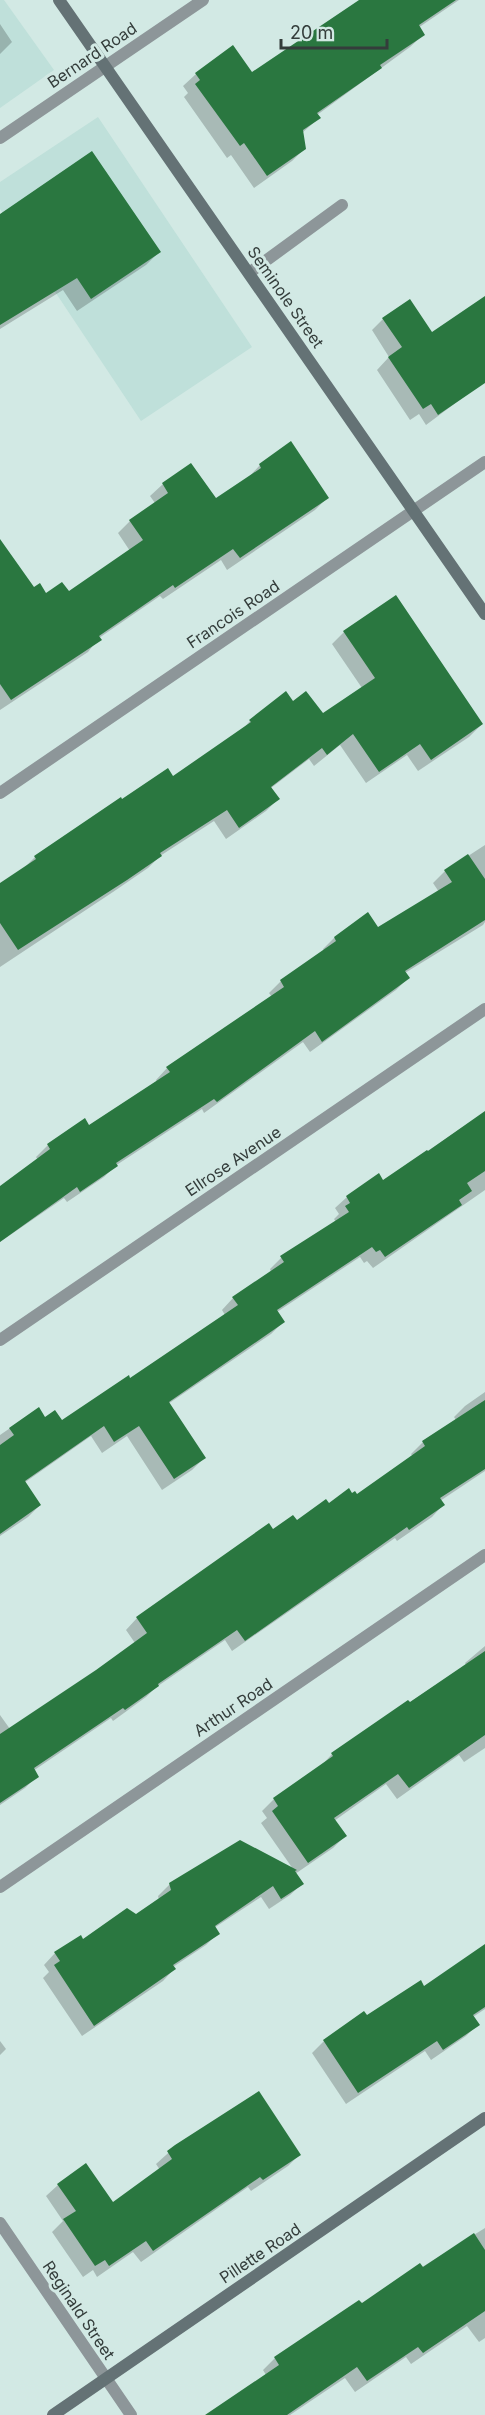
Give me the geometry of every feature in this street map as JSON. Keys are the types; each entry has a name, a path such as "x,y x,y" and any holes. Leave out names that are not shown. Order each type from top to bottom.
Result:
{"street":[{"name":"Seminole Street","path":"59,0 485,614"},
{"name":"Bernard Road","path":"0,138 202,0"},
{"path":"249,273 342,205"},
{"name":"Francois Road","path":"0,793 485,462"},
{"name":"Ellrose Avenue","path":"0,1340 485,1009"},
{"name":"Arthur Road","path":"0,1887 485,1555"},
{"name":"Pillette Road","path":"53,2415 485,2118"},
{"name":"Reginald Street","path":"0,2223 131,2415"}],"shaded area":[{"path":"0,0 4,0 54,70 0,108"},
{"path":"98,117 252,347 141,421 0,209 0,182"}],"building":[{"path":"359,0 456,0 419,25 425,35 380,65 382,68 317,113 321,118 303,130 306,149 267,176 244,143 240,146 195,84 200,80 195,73 233,45 252,72"},
{"path":"92,151 161,252 91,299 77,278 0,325 0,214"},
{"path":"485,296 485,383 438,415 431,404 423,409 388,357 402,347 382,318 410,299 432,332"},
{"path":"291,441 329,498 240,558 233,549 175,588 173,585 99,636 102,640 11,700 0,684 0,539 34,587 40,583 46,593 62,582 69,591 143,540 129,520 168,493 162,483 191,463 216,498 261,468 259,464"},
{"path":"396,595 483,724 431,760 420,744 379,772 353,734 327,755 322,748 271,787 280,799 239,828 227,810 160,853 162,856 127,880 18,950 0,923 0,883 36,859 34,856 121,797 122,799 168,768 173,776 251,722 249,720 286,691 293,701 306,691 323,713 375,678 343,631"},
{"path":"468,854 485,879 485,920 405,971 410,978 322,1042 315,1031 217,1102 214,1099 116,1163 118,1166 80,1192 77,1187 0,1242 0,1186 50,1149 47,1144 85,1118 89,1125 170,1072 166,1067 284,987 280,980 336,941 334,937 368,912 378,927 452,882 444,870"},
{"path":"485,1111 485,1171 467,1183 472,1191 459,1200 462,1205 385,1257 380,1250 376,1252 372,1247 277,1310 285,1322 169,1402 206,1458 174,1479 139,1426 114,1442 104,1426 25,1481 41,1505 0,1534 0,1445 14,1435 9,1428 39,1407 45,1417 55,1410 62,1420 129,1375 130,1378 238,1305 232,1297 284,1262 280,1256 349,1212 345,1206 350,1203 346,1196 379,1173 383,1180"},
{"path":"485,1400 485,1469 440,1498 445,1505 409,1530 407,1527 245,1641 237,1630 158,1684 159,1686 125,1710 123,1708 34,1768 39,1777 0,1803 0,1734 147,1633 136,1617 269,1523 273,1529 293,1515 297,1520 326,1499 329,1503 349,1488 352,1493 355,1491 357,1494 425,1446 422,1441"},
{"path":"485,1651 485,1735 409,1788 398,1774 334,1818 347,1836 308,1863 272,1811 278,1806 273,1798 333,1756 331,1753"},
{"path":"240,1840 297,1870 295,1871 304,1884 281,1899 273,1886 215,1926 220,1934 173,1965 176,1969 94,2026 54,1965 60,1961 54,1952 81,1935 83,1939 127,1908 136,1914 171,1890 169,1883"},
{"path":"485,1944 485,2007 473,2015 480,2025 443,2050 437,2041 358,2093 323,2040 364,2011 367,2015 421,1980 424,1986"},
{"path":"259,2091 301,2155 263,2180 260,2177 153,2251 146,2241 109,2266 105,2260 95,2266 63,2219 76,2211 57,2184 86,2163 113,2202 172,2159 167,2151"},
{"path":"474,2233 485,2250 485,2311 423,2353 418,2347 367,2381 357,2367 287,2415 205,2415 279,2365 274,2357 359,2300 362,2303 420,2263 423,2267"}]}
